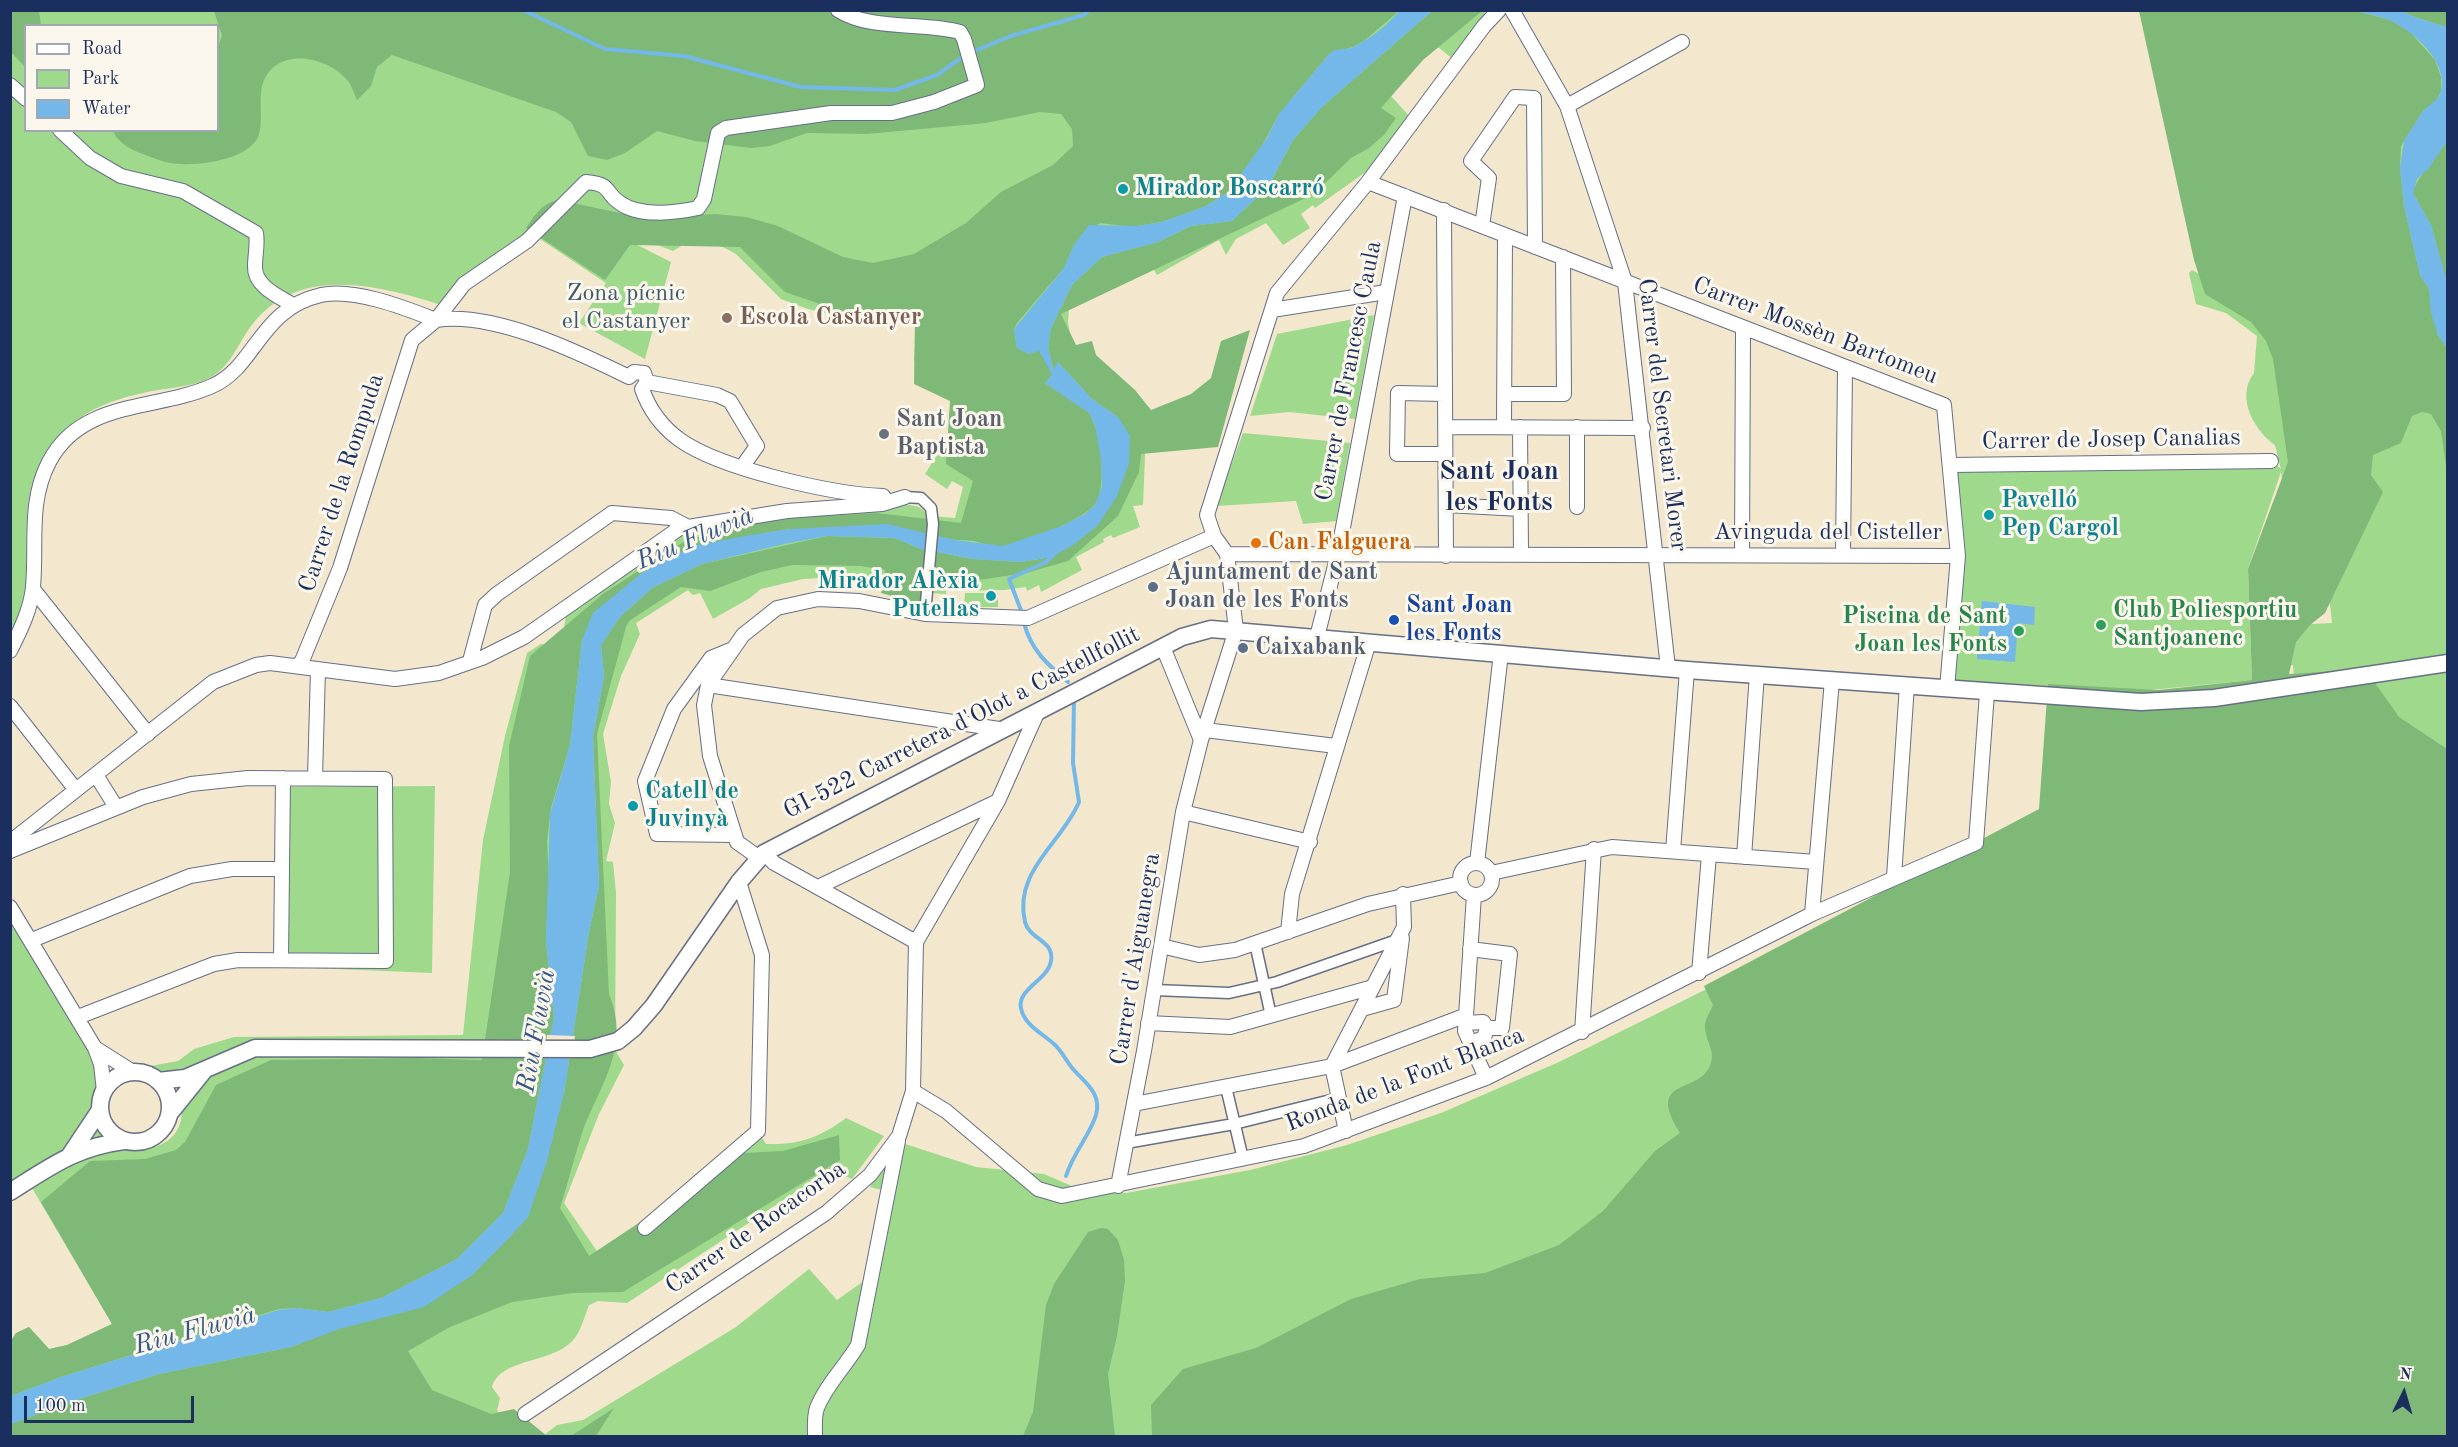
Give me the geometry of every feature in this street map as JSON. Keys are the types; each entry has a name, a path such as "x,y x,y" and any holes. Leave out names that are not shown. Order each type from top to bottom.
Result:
{"street":[{"name":"Carrer de la Rompuda","path":"297,666 302,661 340,568 412,340 436,320 464,284 527,241 586,182 598,183 608,188 617,202 632,210 682,211 698,208 704,199 718,133 726,128 831,113 892,113 934,102 977,85 977,78 960,32 943,27 913,27 854,17 838,10"},
{"path":"1236,630 1227,554 1214,536 1207,515 1277,293 1368,182 1498,10"},
{"name":"Carrer del Secretari Morer","path":"1512,10 1567,106 1625,282 1668,668"},
{"path":"1567,106 1682,42"},
{"path":"10,85 24,97"},
{"path":"1482,226 1489,178 1471,161 1515,97 1534,98 1557,88"},
{"path":"1534,98 1535,247"},
{"path":"62,132 90,158 121,176 183,191 256,233 254,269 257,278 266,288 292,305"},
{"name":"Carrer Mossèn Bartomeu","path":"1368,182 1944,405 1951,465"},
{"name":"Carrer de Francesc Caula","path":"1317,637 1338,554 1405,196"},
{"path":"1444,210 1446,556"},
{"path":"1504,426 1505,236"},
{"path":"1504,394 1564,394 1563,257"},
{"path":"1272,310 1386,292"},
{"path":"10,651 23,623 33,589 34,508 39,482 50,460 63,443 78,429 97,417 212,386 229,375 266,328 292,305 323,295 363,296 436,320 454,317 481,322 551,342 629,377 633,388 645,386 717,395 730,401 757,446 742,467"},
{"path":"1742,555 1743,329"},
{"path":"1843,554 1845,368"},
{"path":"645,386 649,409 680,440 727,463 847,493 921,498 931,508 933,524 925,610"},
{"path":"1445,394 1398,393 1397,454 1445,454"},
{"path":"1445,427 1643,428"},
{"path":"1520,427 1521,553"},
{"path":"1577,427 1577,507"},
{"name":"Carrer de Josep Canalias","path":"1951,465 2271,460"},
{"path":"1947,689 1958,556 1951,465"},
{"path":"470,661 485,605 497,594 612,513 671,518 688,527 787,510 882,504 905,497"},
{"path":"1446,505 1521,510"},
{"path":"10,842 213,682 233,672 270,663 395,679 439,673 482,658 524,637 684,525"},
{"path":"1038,711 998,801 916,942 737,842 710,756 704,705 708,685 743,635 777,608 818,599 1028,618 1214,536"},
{"name":"Avinguda del Cisteller","path":"1227,554 1446,556 1521,553 1958,556"},
{"path":"33,589 148,734"},
{"name":"GI-522 Carretera d'Olot a Castellfollit","path":"158,1081 185,1078 243,1052 265,1048 503,1050 601,1048 625,1036 654,1005 739,882 761,855 999,729 1182,636 1211,629 1687,670 1987,693 2141,702 2214,698 2448,663"},
{"name":"Carrer d'Aiguanegra","path":"1118,1186 1154,990 1183,812 1203,735 1236,630"},
{"path":"1288,932 1292,894 1310,842 1336,746 1369,642"},
{"path":"1163,647 1203,735 1336,746"},
{"path":"733,649 711,658 674,709 645,781 657,834 735,835"},
{"path":"1477,863 1502,653"},
{"path":"315,778 318,669"},
{"path":"1673,851 1687,670"},
{"path":"1744,856 1757,674"},
{"path":"1812,914 1832,680"},
{"path":"708,685 999,729"},
{"path":"1894,878 1907,686"},
{"name":"Ronda de la Font Blanca","path":"914,1091 946,1111 1038,1189 1062,1196 1304,1146 1346,1131 1486,1078 1582,1032 1812,914 1976,843 1987,693"},
{"path":"10,706 76,790"},
{"path":"96,775 116,807"},
{"path":"281,959 283,778"},
{"path":"10,851 116,807 191,784 283,778 386,779 386,961 281,959 238,960 214,964 78,1017"},
{"path":"818,887 998,801"},
{"path":"1183,812 1310,842"},
{"path":"1491,873 1594,849 1612,847 1816,862"},
{"path":"1582,1032 1594,849"},
{"path":"1699,973 1709,855"},
{"path":"1477,863 1486,866 1491,873 1492,884 1485,893 1474,895 1465,891 1461,883 1461,873 1468,866 1477,863"},
{"path":"32,940 190,876 231,869 282,869"},
{"path":"645,1228 758,1131 762,955 739,882"},
{"path":"1161,946 1199,955 1235,950 1403,894 1461,883"},
{"path":"1362,1008 1394,1000 1404,927 1403,894"},
{"path":"1474,895 1464,1019 1470,1043 1486,1078"},
{"path":"10,907 78,1017 101,1064 104,1091 100,1110 70,1155"},
{"path":"1346,1131 1332,1066 1404,927"},
{"path":"1154,990 1229,993 1265,985 1397,940"},
{"name":"Carrer de Rocacorba","path":"525,1414 826,1213 870,1175 899,1136 914,1091 916,942"},
{"path":"1255,943 1271,1016"},
{"path":"1470,949 1510,954 1502,1028 1487,1028"},
{"path":"1148,1023 1230,1027 1373,987"},
{"path":"1134,1104 1332,1066 1464,1019 1483,1022 1487,1028"},
{"path":"1470,1043 1484,1038 1487,1028"},
{"path":"1352,1029 1363,1054"},
{"path":"95,1048 133,1072"},
{"name":"GI-522 Carretera d'Olot a Castellfollit","path":"170,1113 203,1071"},
{"path":"10,1192 70,1155 96,1144 139,1142 153,1137 164,1127 170,1113 169,1098 158,1081 142,1073 133,1072 119,1076 104,1091"},
{"path":"1226,1087 1243,1159"},
{"path":"1126,1143 1234,1124 1339,1098"},
{"path":"100,1110 105,1125 124,1141"},
{"path":"815,1437 816,1410 831,1382 846,1366 858,1345 899,1136"}],"green space":[{"path":"11,10 39,11 41,24 24,24 24,66 11,52"},
{"name":"Zona pícnic el Castanyer","path":"1484,10 1485,15 1454,60 1438,47 1381,85 1411,118 1374,166 1315,208 1313,205 1301,214 1310,228 1283,245 1266,223 1236,239 1226,255 1219,240 1157,275 1145,254 1069,309 1068,322 1071,341 1139,413 1145,456 1143,505 1133,506 1140,527 1113,538 1111,535 1103,539 1104,542 1076,557 1082,570 1041,592 1039,585 1027,591 1026,587 1005,590 946,591 946,594 930,593 919,585 881,577 880,582 850,576 803,579 761,589 750,598 713,619 700,593 693,595 688,590 636,623 640,634 621,676 603,734 611,782 609,804 615,823 606,861 613,862 616,893 615,1050 624,1065 599,1114 564,1203 607,1266 758,1131 766,1144 789,1143 818,1135 846,1118 884,1136 852,1179 829,1170 627,1303 598,1301 589,1305 579,1332 565,1347 517,1365 497,1377 492,1387 500,1398 497,1411 503,1415 11,1436 11,1342 16,1333 29,1327 49,1349 67,1345 112,1324 32,1188 11,1201 11,922 108,1082 101,1109 106,1129 119,1142 138,1148 157,1146 172,1137 181,1119 179,1092 174,1082 155,1069 145,1067 178,1061 194,1049 234,1037 463,1035 483,840 505,736 527,653 541,644 546,645 564,629 566,614 672,538 693,529 905,504 919,507 930,516 955,518 963,487 952,481 947,489 925,474 962,415 949,362 914,361 917,320 841,317 808,309 781,299 736,254 723,247 693,239 673,251 572,212 671,262 645,359 579,323 606,283 537,237 474,282 451,308 372,287 318,286 294,293 271,306 251,326 232,357 213,376 190,385 151,391 111,402 84,415 61,434 42,461 30,493 25,595 11,642 11,11"},
{"path":"214,11 1399,11 1364,41 1353,47 1330,53 1279,114 1263,144 1228,192 1206,206 1162,222 1131,227 1100,223 1074,245 1064,268 1017,323 1014,329 1017,348 1029,354 1039,350 1053,374 1045,383 1086,410 1094,423 1100,446 1102,472 1099,495 1096,503 1090,509 1066,524 1022,542 1001,546 974,541 790,529 694,546 642,573 582,640 570,745 551,808 547,841 549,880 546,941 554,1017 528,1149 503,1213 457,1259 381,1298 328,1312 297,1308 279,1309 61,1377 11,1396 10,1342 16,1333 29,1327 49,1349 67,1345 112,1324 41,1202 90,1161 145,1159 176,1150 185,1142 216,1085 271,1060 416,1058 482,1060 510,872 509,746 530,656 604,593 688,539 782,518 877,513 961,523 973,481 946,464 950,401 914,384 915,317 843,312 785,292 740,247 630,245 605,280 526,228 536,214 548,204 559,200 643,218 715,214 746,217 778,226 843,257 873,263 914,254 966,223 1001,192 1053,165 1073,146 1072,129 1061,114 1040,112 986,123 867,134 807,133 770,146 751,148 695,141 657,131 625,153 607,160 588,156 571,122 556,112 392,55 377,67 371,86 357,100 349,82 339,72 317,61 293,59 272,68 262,85 261,123 258,137 252,146 229,158 200,164 172,163 127,147 114,132 219,132 219,44 222,36"},
{"path":"1432,11 1482,11 1423,60 1381,108 1396,118 1384,135 1369,148 1351,158 1314,194 1061,314 1076,345 1092,341 1096,355 1135,390 1151,410 1191,394 1211,378 1221,341 1250,330 1218,447 1141,454 1139,472 1118,516 1068,561 1026,573 972,581 925,576 921,604 881,593 885,570 861,566 792,565 761,572 710,591 681,587 629,621 597,734 609,994 615,1013 617,1032 610,1065 582,1133 560,1208 589,1256 744,1153 783,1151 839,1135 840,1160 623,1292 573,1293 512,1302 450,1327 408,1351 432,1390 491,1414 514,1409 547,1436 11,1436 11,1424 76,1400 159,1374 291,1347 471,1276 528,1217 564,1093 589,932 599,886 593,737 604,676 601,645 620,617 652,588 702,564 827,536 894,538 921,549 973,559 1021,562 1052,557 1098,525 1118,417 1092,399 1059,363 1054,371 1048,348 1051,328 1072,285 1102,257 1158,242 1191,226 1232,221 1268,187 1293,140 1322,107"},
{"path":"2139,11 2356,11 2391,20 2410,32 2435,60 2441,77 2441,92 2436,101 2423,111 2401,146 2400,168 2404,206 2420,275 2429,289 2438,335 2447,348 2447,473 2441,431 2431,414 2422,412 2412,416 2401,443 2373,455 2371,475 2383,492 2325,613 2310,625 2296,642 2289,674 2365,669 2399,717 2447,749 2447,1436 1152,1436 1151,1405 1183,1369 1256,1348 1351,1299 1420,1279 1485,1273 1559,1245 1603,1211 1655,1151 1680,1133 1671,1115 1668,1102 1671,1094 1705,1073 1712,1058 1705,1027 1713,1005 1704,986 2039,809 2048,684 2158,690 2252,680 2248,569 2288,462 2273,359 2266,341 2251,322 2205,294 2194,260"},
{"path":"2197,11 2447,11 2447,1436 543,1436 557,1425 583,1420 736,1327 809,1269 837,1300 868,1278 882,1190 870,1187 899,1142 976,1167 1044,1174 1074,1187 1126,1193 1250,1170 1347,1145 1441,1113 1559,1062 1978,855 2297,709 2293,665 2268,669 2284,495 2281,472 2248,569 2252,680 2150,690 1948,682 1958,556 1951,465 2271,461 2281,469 2275,445 2255,424 2247,404 2246,394 2248,383 2254,373 2257,336 2226,313 2196,304 2189,273 2192,270 2199,274","holes":["2328,584 2332,623 2293,625"]},
{"path":"2402,11 2447,11 2447,27 2417,18"},
{"path":"2447,141 2447,283 2431,225 2413,193 2422,174"},
{"path":"1374,315 1355,419 1289,412 1250,416 1277,334"},
{"path":"1243,433 1350,443 1336,521 1303,524 1296,501 1216,506"},
{"path":"965,593 998,593 998,607 964,607"},
{"path":"435,786 432,973 288,967 290,787"},
{"path":"1101,1228 1108,1229 1118,1240 1124,1260 1125,1281 1117,1336 1108,1374 1115,1436 1023,1436 1033,1412 1046,1305 1054,1284 1088,1232"},
{"path":"614,1408 596,1436 571,1436"}],"water":[{"path":"1399,11 1432,11 1322,107 1293,140 1268,187 1232,221 1191,226 1158,242 1102,257 1072,285 1051,328 1048,348 1054,370 1058,362 1092,399 1118,417 1130,436 1129,463 1117,496 1098,525 1073,545 1052,557 1021,562 973,559 921,549 894,538 827,536 702,564 652,588 620,617 601,645 604,676 593,737 599,886 589,932 564,1093 547,1161 528,1217 509,1238 471,1276 424,1307 339,1329 291,1347 159,1374 76,1400 11,1424 11,1396 61,1377 279,1310 297,1308 328,1312 381,1298 457,1259 503,1213 528,1149 554,1017 546,941 550,814 570,745 582,640 593,613 642,573 693,546 790,529 887,524 955,540 1003,546 1062,526 1085,514 1095,505 1102,487 1101,460 1095,425 1089,413 1045,383 1052,374 1039,351 1029,354 1017,348 1014,329 1064,268 1074,245 1089,225 1137,226 1162,222 1206,206 1228,192 1267,138 1279,114 1330,53 1350,48 1366,40"},
{"path":"2356,11 2401,11 2447,27 2447,141 2429,168 2417,179 2413,193 2431,225 2447,282 2447,348 2438,335 2431,313 2429,289 2420,275 2404,206 2400,168 2404,141 2423,111 2439,97 2442,86 2441,74 2437,63 2422,43 2402,27 2375,15"},
{"path":"1982,601 2035,607 2034,625 2018,623 2015,662 1977,659"}],"pier":[{"path":"547,1035 575,1036 572,1057 544,1057"}],"waterway":[{"path":"523,10 605,49 684,56 801,87 895,90 937,75 965,55"},
{"path":"972,52 1011,36 1084,15 1089,10"},
{"path":"1022,613 1009,579 1046,562 1055,553"},
{"path":"1024,623 1035,649 1068,682"},
{"path":"1066,1176 1090,1130 1096,1115 1097,1100 1095,1094 1057,1047 1026,1019 1021,1008 1021,1001 1049,968 1051,961 1051,954 1046,944 1027,928 1023,904 1026,888 1032,872 1062,831 1079,802 1073,763 1074,699"}],"place":[{"name":"Mirador Boscarró","path":"1123,189"},
{"name":"Escola Castanyer","path":"727,318"},
{"name":"Sant Joan Baptista","path":"884,434"},
{"name":"Pavelló Pep Cargol","path":"1989,515"},
{"name":"Can Falguera","path":"1256,543"},
{"name":"Ajuntament de Sant Joan de les Fonts","path":"1153,587"},
{"name":"Mirador Alèxia Putellas","path":"991,596"},
{"name":"Sant Joan les Fonts","path":"1394,620"},
{"name":"Club Poliesportiu Santjoanenc","path":"2101,625"},
{"name":"Piscina de Sant Joan les Fonts","path":"2019,631"},
{"name":"Caixabank","path":"1243,648"},
{"name":"Catell de Juvinyà","path":"633,806"}],"district":[{"name":"Sant Joan les Fonts","path":"1499,488"}],"water label":[{"name":"Riu Fluvià","path":"695,539"},
{"name":"Riu Fluvià","path":"537,1031"},
{"name":"Riu Fluvià","path":"195,1331"}]}
